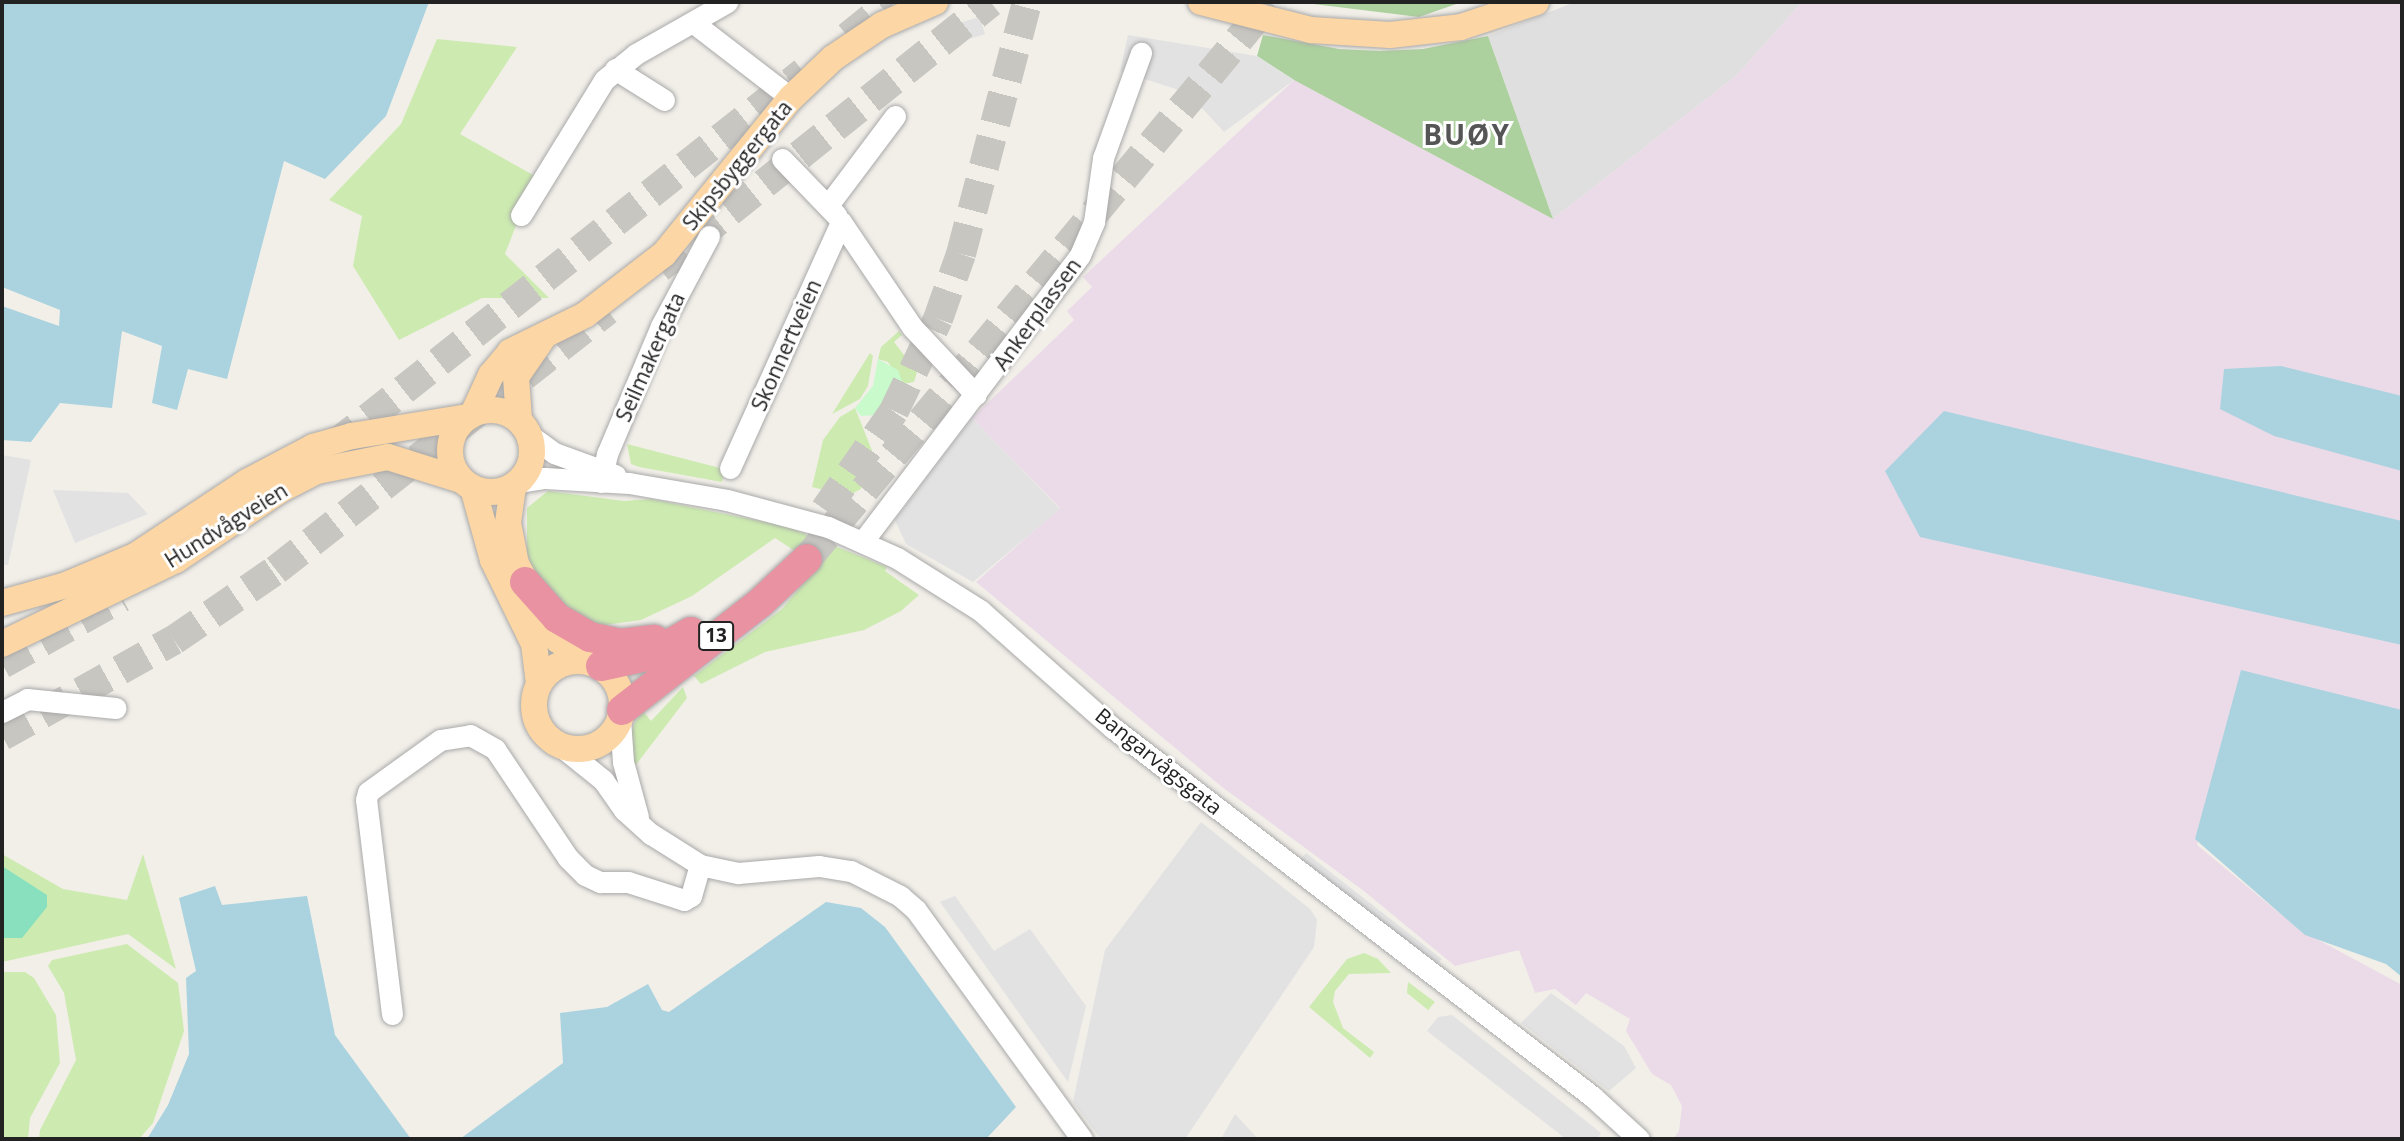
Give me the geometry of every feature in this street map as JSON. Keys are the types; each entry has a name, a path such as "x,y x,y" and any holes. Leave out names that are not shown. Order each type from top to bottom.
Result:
{"highway":[{"name":"13","path":"594,664 651,655 699,626 800,553 760,603 621,715"},
{"name":"13","path":"525,582 557,618 605,642 636,644 699,626"}],"main road":[{"name":"Skipsbyggergata","path":"470,415 503,358 612,298 664,254 791,97 848,46 882,25 935,2"},
{"path":"1201,2 1311,30 1390,35 1461,27 1536,2"},
{"name":"Skipsbyggergata","path":"524,427 516,377 544,337"},
{"path":"494,410 524,427 531,460 516,484 508,536 525,582 558,640 594,664 618,687 621,715 613,732 590,748 562,747 549,739 534,713 539,684 534,644 493,560 467,484 450,454 451,440 470,415 494,410"},
{"name":"Hundvågveien","path":"2,603 66,585 135,556 256,477 313,447 352,436 470,415"},
{"name":"Hundvågveien","path":"2,644 176,560 280,490 317,471 388,457 467,484"},
{"path":"467,484 495,492 516,484"},
{"path":"539,684 561,664 594,664"}],"street":[{"path":"521,215 580,115 615,69 695,24 727,2"},
{"path":"695,24 791,97"},
{"name":"Ankerplassen","path":"863,541 1060,286 1089,240 1103,158 1142,52"},
{"path":"615,69 664,100"},
{"path":"829,204 895,117"},
{"path":"782,159 829,204 912,327 976,394"},
{"name":"Skonnertveien","path":"730,468 841,222"},
{"name":"Seilmakergata","path":"602,476 661,326 709,236"},
{"name":"Bangarvågsgata","path":"524,427 554,453 602,476 758,506 863,541 981,611 1114,728 1471,1002 1639,1139"},
{"name":"Bangarvågsgata","path":"516,484 545,478 602,476"},
{"path":"2,712 27,699 116,708"},
{"path":"621,715 623,762 638,817"},
{"path":"392,1014 366,800 368,792 440,740 470,735 495,749 568,858 585,875 600,882 628,882 684,900 691,896 700,865"},
{"path":"562,747 603,780 624,810 638,817 668,848 700,865 738,873 819,866 852,871 900,896 916,910 1082,1139"}],"shaded area":[{"path":"1575,2 1802,2 1737,75 1553,219 1488,36"},
{"path":"1802,2 2402,2 2402,712 2247,675 2197,845 2300,930 2402,985 2402,1139 1673,1139 1679,1131 1682,1106 1671,1085 1652,1074 1626,1031 1630,1019 1586,993 1576,1005 1555,989 1535,993 1519,950 1455,966 1364,891 1222,787 976,582 1060,508 972,418 1074,320 1067,311 1092,287 1083,277 1294,80 1553,219 1737,75"},
{"path":"980,17 985,34 952,44 947,26"},
{"path":"1128,35 1257,56 1294,80 1224,132 1188,93 1120,71"},
{"path":"972,418 1060,509 973,582 906,544 895,520"},
{"path":"2,455 31,460 8,565 2,565"},
{"path":"53,490 128,493 148,514 75,543"},
{"path":"1201,822 1310,909 1317,920 1314,947 1185,1139 1101,1139 1073,1102 1105,950"},
{"path":"1306,853 1442,959 1430,973 1295,867"},
{"path":"955,896 994,951 1030,929 1086,1006 1068,1082 940,902"},
{"path":"1551,993 1624,1046 1636,1068 1609,1091 1521,1023"},
{"path":"1452,1015 1601,1133 1597,1139 1566,1139 1427,1031 1438,1017"},
{"path":"1235,1114 1258,1139 1221,1139"}],"green space":[{"path":"1297,2 1462,2 1419,17"},
{"path":"1263,35 1339,49 1380,51 1423,49 1488,36 1553,219 1294,80 1257,56"},
{"path":"437,39 517,47 460,134 535,176 505,254 549,298 482,298 399,340 353,266 362,216 329,200 401,124"},
{"path":"899,331 902,335 894,342 917,372 914,382 903,384 888,362 878,359 881,347"},
{"path":"870,353 873,356 868,386 860,399 832,414"},
{"path":"878,359 898,370 903,384 894,395 890,414 861,416 855,408 873,386"},
{"path":"855,408 873,453 871,473 861,489 848,496 812,487 823,440 840,417"},
{"path":"627,444 720,468 725,471 722,482 631,464"},
{"path":"548,491 624,501 651,499 785,526 887,567 885,571 919,595 901,611 864,630 765,652 701,684 694,676 782,609 818,566 775,538 692,596 641,620 590,627 575,620 534,572 527,553 527,508"},
{"path":"683,687 687,698 632,770 630,737 635,722 643,711 651,721"},
{"path":"2,854 63,889 127,900 143,854 176,969 128,934 2,962"},
{"path":"2,866 47,895 47,907 22,938 2,938"},
{"path":"127,944 178,983 184,1031 153,1123 139,1139 39,1139 40,1130 76,1060 64,993 48,966 52,960"},
{"path":"1364,953 1378,959 1391,973 1349,974 1335,991 1333,1002 1343,1028 1374,1052 1370,1058 1309,1007 1347,959"},
{"path":"2,972 25,972 34,978 56,1015 60,1063 30,1118 28,1139 2,1139"},
{"path":"1408,982 1435,1002 1428,1010 1407,993"}],"water":[{"path":"2,2 429,2 386,116 325,179 284,161 227,379 188,369 177,410 152,403 162,346 122,331 112,408 60,403 31,442 2,440 2,306 59,326 60,310 2,287"},
{"path":"2281,366 2402,396 2402,471 2274,436 2220,409 2224,369"},
{"path":"1944,411 2402,521 2402,645 1920,537 1885,471"},
{"path":"2241,670 2402,710 2402,977 2386,964 2305,935 2195,839"},
{"path":"215,886 222,905 307,896 335,1035 411,1139 147,1139 168,1105 189,1054 186,978 196,971 179,898"},
{"path":"826,902 861,908 885,927 1016,1107 986,1139 460,1139 563,1063 560,1013 607,1007 648,984 662,1010 669,1012"}],"tunnel":[{"path":"848,37 891,2"},
{"path":"659,268 991,2"},
{"path":"825,510 894,411 938,319 961,254 1027,2"},
{"path":"807,559 1270,2"},
{"path":"333,446 804,72"},
{"path":"2,736 174,640 276,570 607,310"},
{"path":"2,664 122,597"}],"district":[{"name":"BUØY","path":"1467,134"}]}
